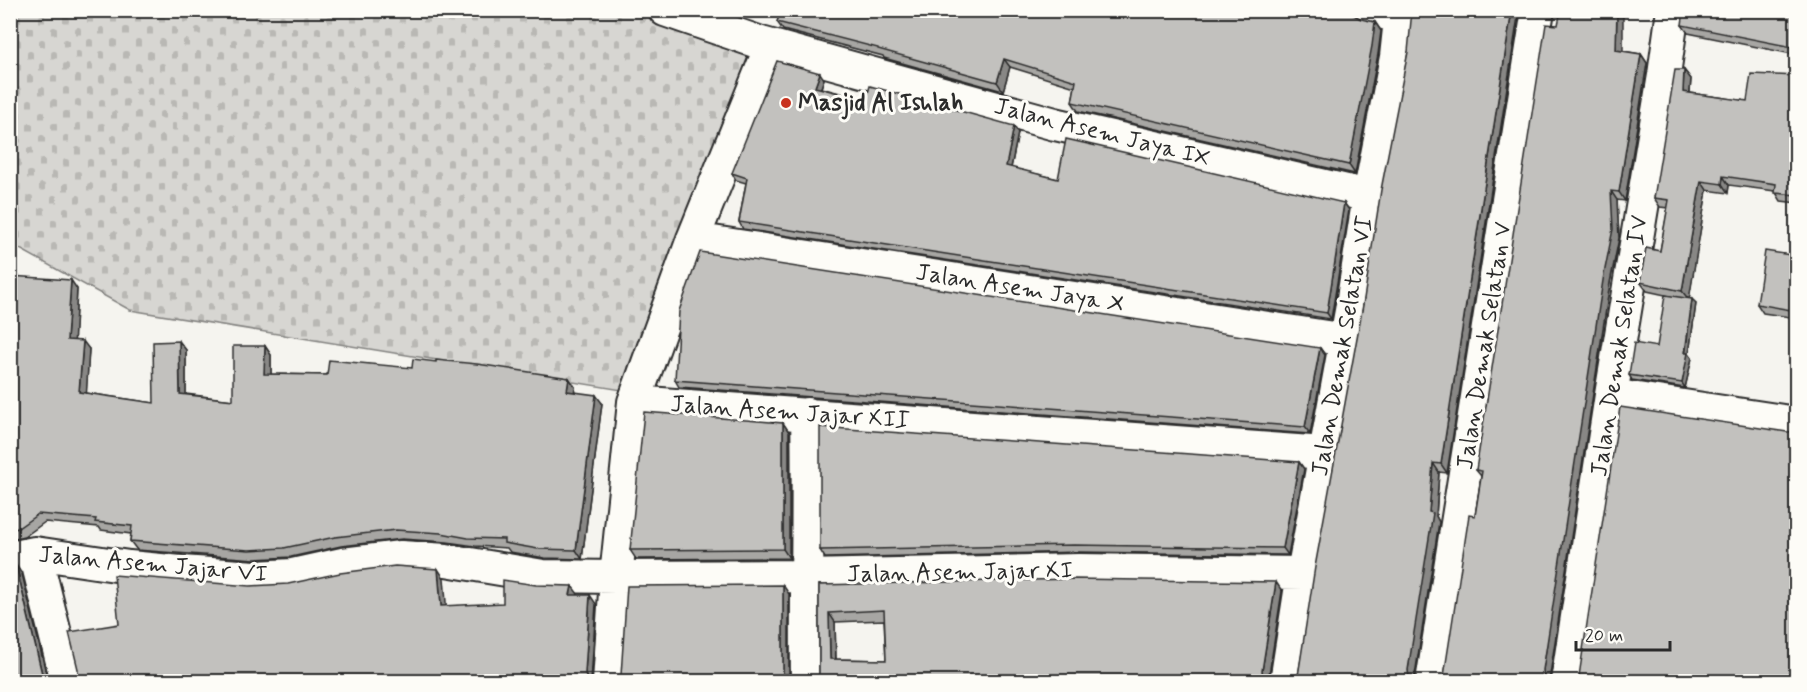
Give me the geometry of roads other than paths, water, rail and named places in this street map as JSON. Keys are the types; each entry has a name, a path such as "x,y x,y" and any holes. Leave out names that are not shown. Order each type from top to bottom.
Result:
{"street":[{"name":"Jalan Asem Jaya IX","path":"665,10 771,46 1056,124 1369,196"},
{"name":"Jalan Demak Selatan V","path":"1432,681 1538,10"},
{"name":"Jalan Demak Selatan IV","path":"1567,681 1673,10"},
{"name":"Jalan Demak Selatan VI","path":"1286,681 1369,196 1396,57 1390,13"},
{"name":"Jalan Asem Jajar XII","path":"771,46 693,239 634,402 1325,453"},
{"name":"Jalan Asem Jaya X","path":"693,239 1346,340"},
{"path":"1611,395 1797,423"},
{"path":"609,681 616,578 634,402"},
{"path":"807,414 807,681"},
{"path":"23,556 67,681"},
{"name":"Jalan Asem Jajar VI","path":"23,556 255,577 293,574 343,564 401,557 446,560 543,576 616,578"},
{"name":"Jalan Asem Jajar XI","path":"616,578 1079,570 1303,573"}],"place":[{"name":"Masjid Al Ishlah","path":"786,103"}]}
